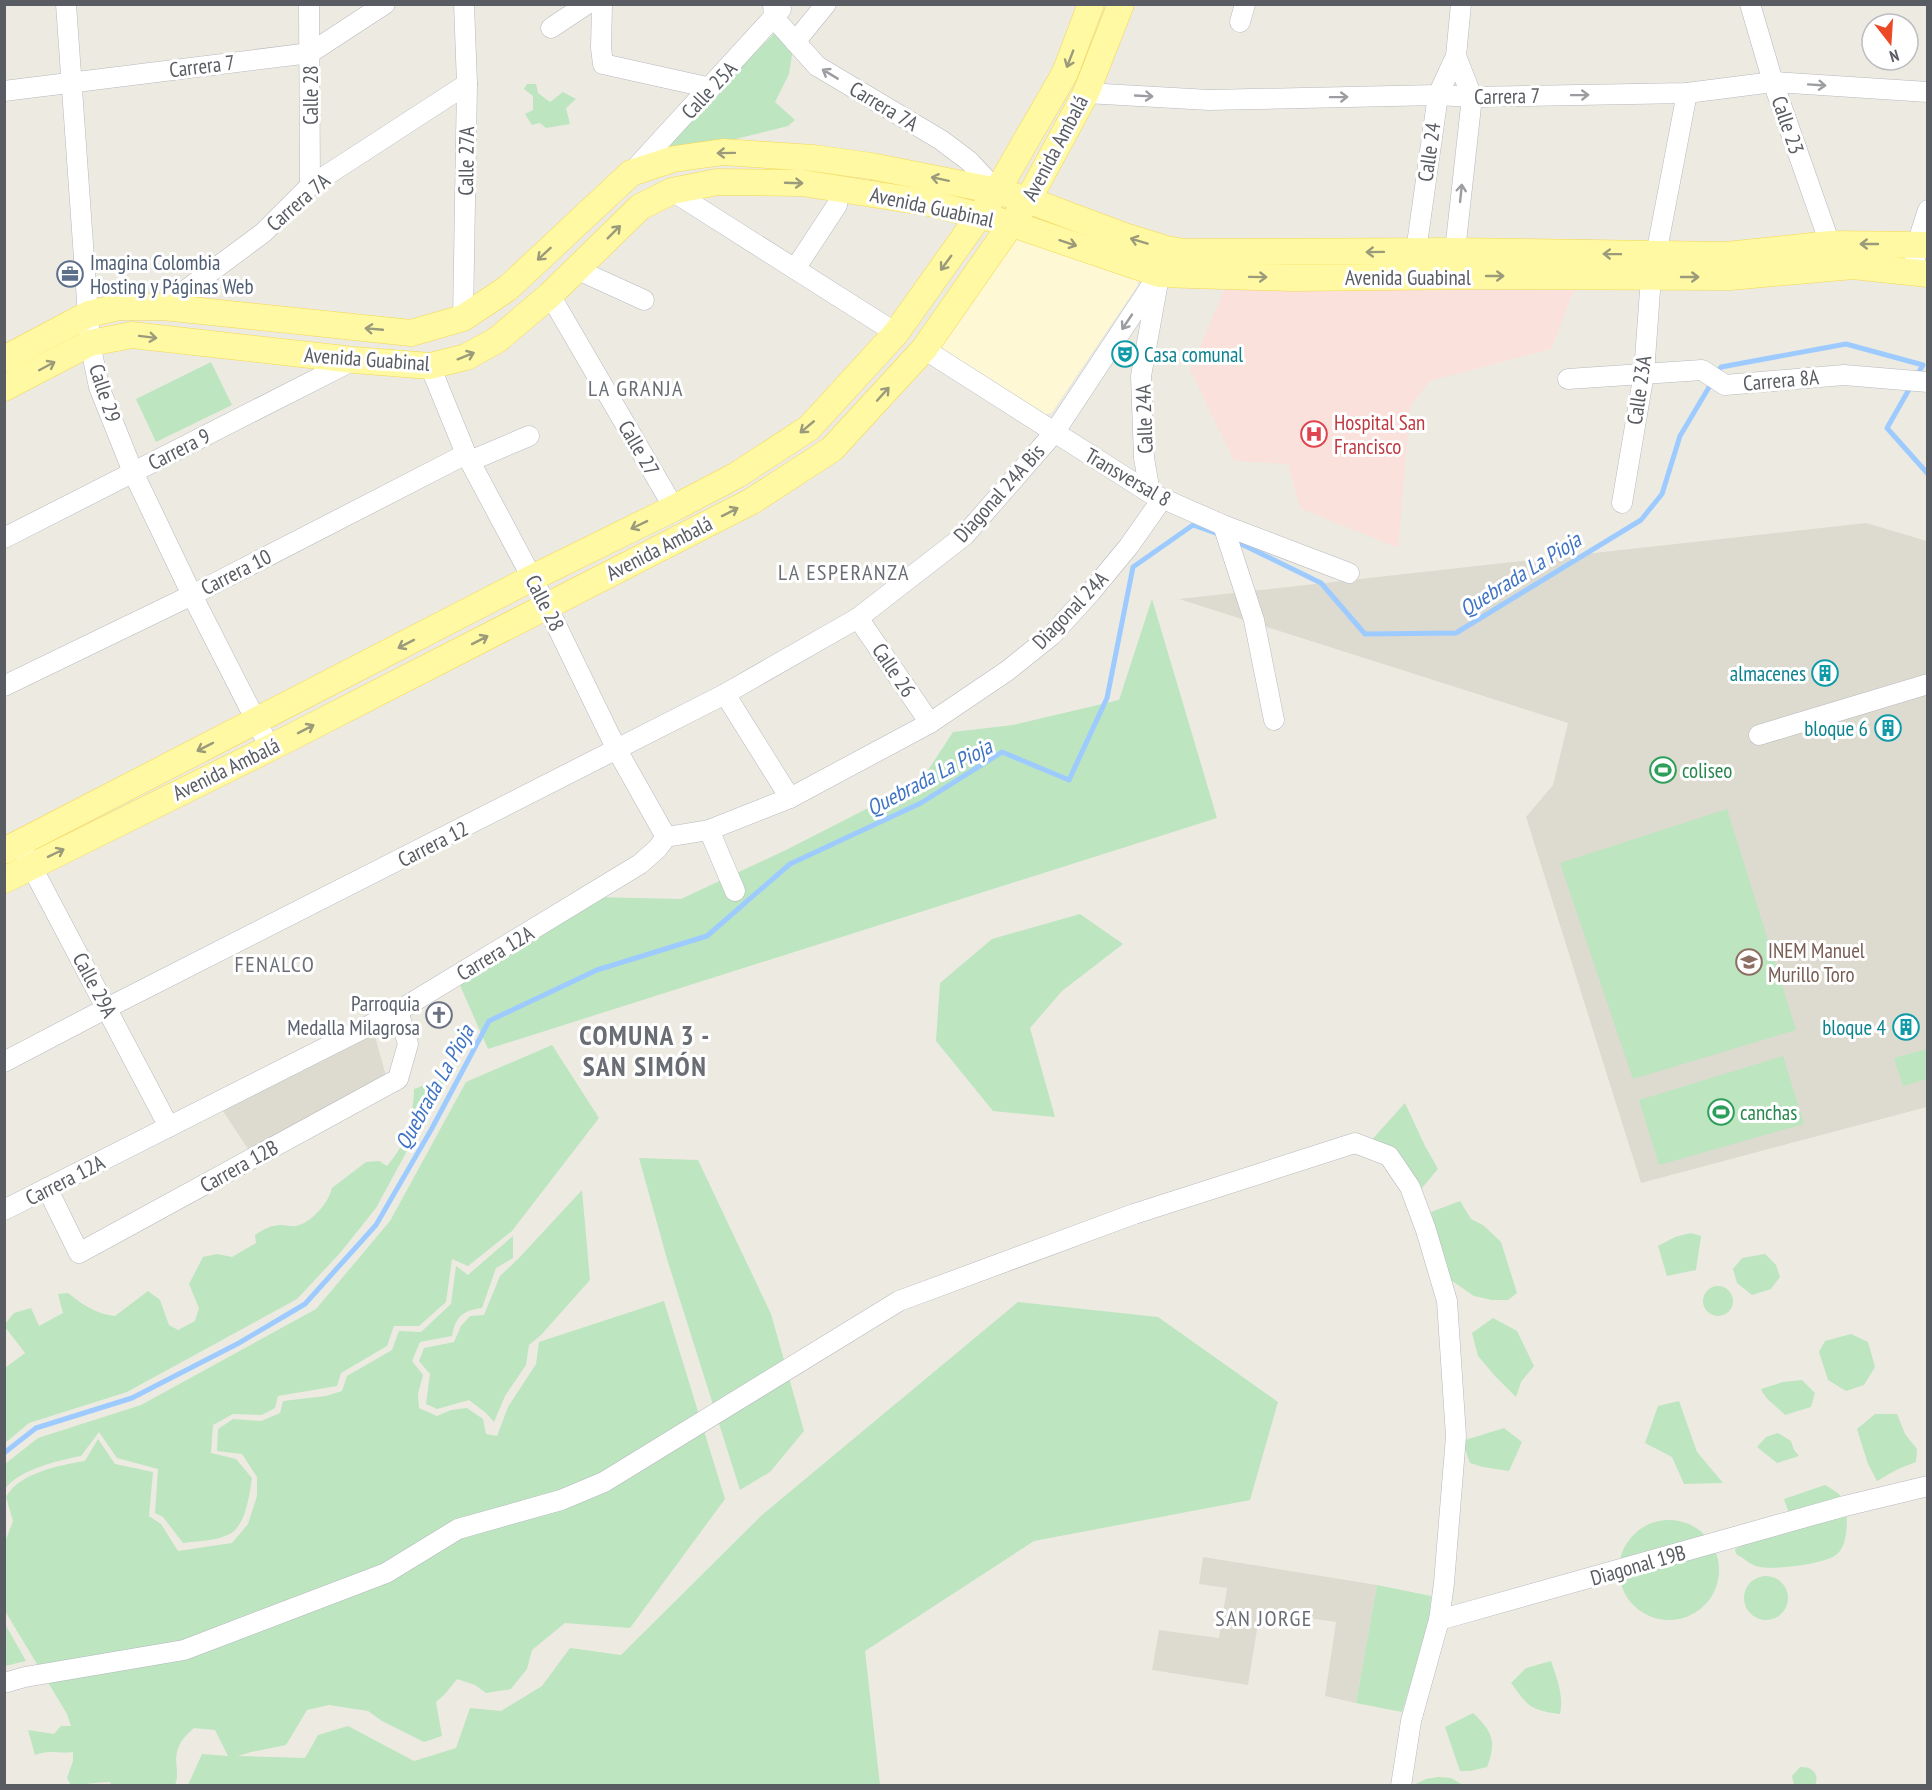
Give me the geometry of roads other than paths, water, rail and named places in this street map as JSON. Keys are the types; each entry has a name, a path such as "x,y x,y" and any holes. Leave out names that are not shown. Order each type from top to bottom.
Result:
{"main road":[{"name":"Avenida Ambalá","path":"4,880 18,853 257,721 532,578 737,475 809,428 896,333 981,216 1065,73 1091,4"},
{"name":"Avenida Ambalá","path":"18,853 270,748 752,501 832,449 924,349 1028,200 1086,93 1121,4"},
{"name":"Avenida Guabinal","path":"4,359 89,314 119,307 163,307 411,333 463,318 507,288 631,173 674,159 723,152 813,158 872,166 997,191 1028,200 1124,236 1163,261"},
{"name":"Avenida Guabinal","path":"4,388 90,343 132,335 354,360 429,366 466,357 497,340 550,295 640,207 672,191 717,182 802,183 929,203 1163,261 1291,278 1653,266 1830,244 1922,245"},
{"name":"Avenida Guabinal","path":"1163,261 1185,252 1455,251 1653,266 1730,277 1853,266 1920,273"}],"street":[{"name":"Calle 29","path":"66,4 90,343 99,387 133,472 192,595 270,748"},
{"name":"Calle 28","path":"309,4 310,186"},
{"name":"Carrera 7","path":"4,91 310,53 385,4"},
{"name":"Calle 27A","path":"463,318 467,84 464,4"},
{"path":"550,28 587,4"},
{"path":"603,4 601,48 603,64 711,88"},
{"path":"795,42 826,4"},
{"name":"Calle 24","path":"1416,251 1438,94 1456,56 1461,4"},
{"name":"Calle 23","path":"1750,4 1773,82 1830,244"},
{"name":"Carrera 7A","path":"777,9 795,42 818,66 941,140 969,161 997,191"},
{"name":"Calle 25A","path":"631,173 711,88 777,9"},
{"name":"Calle 24","path":"1455,251 1472,97 1456,56"},
{"name":"Carrera 7","path":"1086,93 1209,100 1438,94 1472,97 1687,93 1773,82 1928,92"},
{"name":"Carrera 7A","path":"163,307 263,233 310,186 467,84"},
{"name":"Calle 23A","path":"1622,503 1644,373 1653,266 1687,93"},
{"path":"672,191 896,333"},
{"path":"795,269 837,205"},
{"path":"1920,273 1928,210"},
{"name":"Diagonal 24A Bis","path":"858,618 965,535 1054,433 1163,261"},
{"name":"Calle 24A","path":"1156,496 1144,458 1141,376 1163,261"},
{"path":"576,269 644,300"},
{"name":"Calle 27","path":"550,295 674,508"},
{"name":"Transversal 8","path":"924,349 1156,496 1224,526 1348,573"},
{"name":"Carrera 9","path":"4,538 354,360"},
{"name":"Calle 28","path":"429,366 468,457 547,606 617,750 666,837"},
{"name":"Carrera 8A","path":"1568,380 1702,370 1725,385 1844,375 1927,382"},
{"name":"Carrera 10","path":"4,686 468,457 529,436"},
{"name":"Diagonal 24A","path":"930,723 1008,671 1052,635 1129,546 1156,496"},
{"path":"1224,526 1254,620 1274,720"},
{"name":"Carrera 12","path":"4,1062 725,694 858,618"},
{"name":"Calle 26","path":"858,618 930,723"},
{"path":"1758,735 1928,684"},
{"path":"725,694 790,798"},
{"path":"666,837 708,830 790,798 930,723"},
{"path":"708,830 735,891"},
{"name":"Carrera 12A","path":"4,1210 398,1011 640,864 657,849 666,837"},
{"name":"Calle 29A","path":"18,853 107,1008 169,1127"},
{"name":"Carrera 12B","path":"47,1188 79,1253 399,1079 408,1044 398,1011"},
{"path":"4,1683 25,1677 184,1650 386,1573 458,1528 561,1500 604,1482 899,1301 1134,1215 1355,1143 1389,1156 1410,1187 1426,1230 1447,1302 1456,1436 1439,1620 1411,1722 1401,1785"},
{"name":"Diagonal 19B","path":"1439,1620 1845,1506 1928,1486"}],"waterway":[{"name":"Quebrada La Pioja","path":"1233,540 1321,583 1365,634 1456,633 1641,520 1662,494 1680,436 1721,367 1846,344 1923,365 1917,375"},
{"name":"Quebrada La Pioja","path":"1911,386 1887,428 1928,474"},
{"name":"Quebrada La Pioja","path":"4,1453 36,1428 132,1398 239,1343 305,1304 376,1225 431,1130 489,1021 597,970 707,936 790,864 921,803 1002,752 1069,780 1107,698 1133,567 1193,525 1221,535"}],"place":[{"name":"Imagina Colombia Hosting y Páginas Web","path":"70,274"},
{"name":"Casa comunal","path":"1125,354"},
{"name":"Hospital San Francisco","path":"1314,434"},
{"name":"almacenes","path":"1825,673"},
{"name":"bloque 6","path":"1888,728"},
{"name":"coliseo","path":"1663,770"},
{"name":"INEM Manuel Murillo Toro","path":"1749,962"},
{"name":"Parroquia Medalla Milagrosa","path":"439,1015"},
{"name":"bloque 4","path":"1906,1027"},
{"name":"canchas","path":"1721,1112"}],"district":[{"name":"LA GRANJA","path":"636,388"},
{"name":"LA ESPERANZA","path":"844,572"},
{"name":"FENALCO","path":"275,964"},
{"name":"COMUNA 3 - SAN SIMÓN","path":"645,1050"},
{"name":"SAN JORGE","path":"1264,1618"}]}
